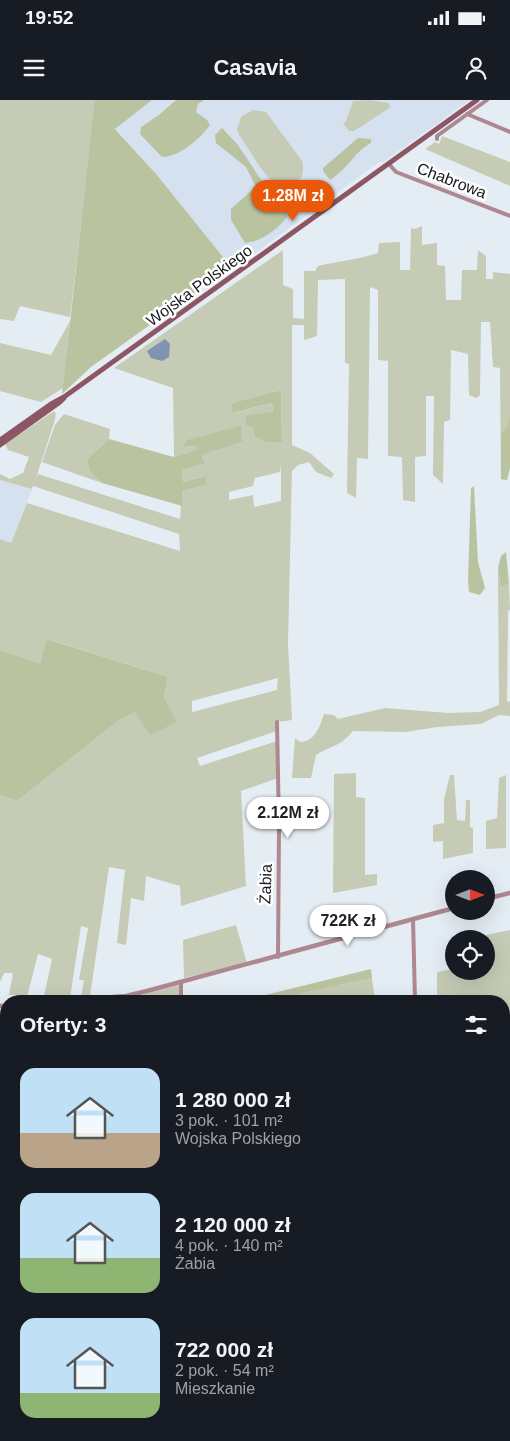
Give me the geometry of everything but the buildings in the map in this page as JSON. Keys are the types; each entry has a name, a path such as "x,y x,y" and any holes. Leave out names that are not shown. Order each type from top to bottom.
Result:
{"main road":[{"name":"Wojska Polskiego","path":"64,397 477,100"},
{"path":"0,440 64,397"},
{"path":"0,445 60,402 64,397"}],"street":[{"path":"437,139 437,136 487,100"},
{"path":"467,114 510,132"},
{"name":"Chabrowa","path":"389,164 396,172 510,216"},
{"name":"Żabia","path":"277,722 279,826 278,957"},
{"path":"495,897 510,893"},
{"path":"130,995 278,957 445,910"},
{"path":"413,919 415,995"},
{"path":"181,982 181,995"}],"shaded area":[{"path":"152,100 470,100 383,162 379,162 243,262 241,260 231,267 157,175 115,128"},
{"path":"0,480 32,489 11,543 0,539"}],"green space":[{"path":"0,100 96,100 70,317 20,306 14,321 0,319"},
{"path":"95,100 152,100 115,129 157,175 231,267 91,367 62,394"},
{"path":"176,100 204,100 198,104 196,112 207,120 210,125 201,136 182,151 162,157 140,134 141,127"},
{"path":"370,100 388,103 391,107 354,131 349,131 343,123 346,121 353,101"},
{"path":"253,110 266,112 302,161 302,175 300,180 293,186 282,187 272,182 239,135 237,129 241,117"},
{"path":"222,128 238,145 277,204 286,209 287,217 279,226 269,234 251,242 245,243 231,220 231,209 255,185 246,167 216,143 215,135"},
{"path":"442,136 510,162 510,186 425,149 435,142 439,144"},
{"path":"358,138 371,139 371,143 365,146 330,180 323,171 323,168"},
{"path":"422,226 422,245 437,243 437,265 445,266 446,300 461,300 462,270 477,270 478,250 486,256 486,279 493,279 493,272 510,274 510,467 507,480 501,479 500,368 493,367 490,322 481,322 480,395 476,398 469,395 468,354 451,350 450,420 444,422 443,484 433,475 434,396 426,396 426,456 415,457 415,502 403,500 402,457 388,456 388,361 378,360 378,290 370,287 368,459 357,458 356,498 347,493 349,364 345,363 345,279 318,280 317,336 304,340 304,325 292,325 292,445 310,453 334,474 331,478 316,472 309,462 298,465 292,471 288,643 292,720 277,722 277,731 197,758 200,766 277,741 278,778 241,791 246,886 181,906 180,886 146,876 144,901 131,898 126,945 117,943 125,870 109,867 90,995 81,995 84,980 79,980 88,928 81,926 70,995 44,995 52,959 38,954 28,995 9,995 13,973 4,973 0,982 0,795 17,801 118,721 135,712 176,722 164,697 168,677 48,639 40,663 0,650 0,539 11,543 27,503 180,551 179,534 33,486 32,489 0,480 0,474 10,479 23,473 29,457 8,450 5,444 54,411 56,414 54,423 35,481 38,474 180,519 182,491 207,483 205,476 183,482 182,470 205,464 202,455 242,442 187,440 183,447 197,446 198,449 174,457 173,388 114,368 283,250 283,285 293,289 293,318 304,319 304,271 315,271 318,266 378,253 379,243 400,242 400,270 410,270 411,228 415,229","holes":["281,390 282,442 265,442 254,436 253,428 273,412 272,403 234,413 231,403","281,464 281,501 254,507 253,495 229,500 229,492 253,486 255,478 280,472","278,678 277,690 192,712 192,701"]},
{"path":"70,321 63,388 41,402 0,391 0,343 51,355"},
{"path":"281,390 282,442 265,442 254,436 253,428 246,424 246,416 273,412 272,403 233,413 231,403"},
{"path":"64,414 110,429 109,439 87,459 89,471 102,483 42,462 55,425"},
{"path":"510,416 510,467 507,480 501,479 501,432 507,428"},
{"path":"241,426 242,442 202,455 205,464 182,470 183,482 206,476 207,484 182,491 182,506 102,483 89,471 87,459 109,439 174,457 198,449 196,446 182,447 187,440"},
{"path":"474,486 478,562 485,588 480,595 469,592 468,581 471,488"},
{"path":"506,552 509,584 501,586 498,568 501,556"},
{"path":"498,568 501,585 509,584 507,702 510,701 510,716 499,715 481,724 437,727 406,732 353,731 340,743 316,755 311,778 292,778 295,738 300,742 310,739 316,732 324,714 334,715 338,719 385,708 448,713 480,712 499,705"},
{"path":"47,639 168,677 164,697 177,722 150,735 135,712 118,721 17,801 0,795 0,650 40,663"},
{"path":"356,773 356,797 365,798 365,875 377,874 377,885 333,893 334,774"},
{"path":"450,775 454,775 457,820 465,821 466,800 470,800 470,827 473,828 473,853 443,859 443,841 433,842 433,825 444,823 444,799"},
{"path":"506,775 506,848 486,849 486,821 497,818 499,778"},
{"path":"236,925 247,963 184,978 183,940"},
{"path":"510,930 510,995 437,995 437,972 445,971 445,980 495,980 495,933"},
{"path":"371,969 372,978 303,993 301,995 265,995"},
{"path":"372,978 374,995 301,995 303,993"},
{"path":"179,985 180,995 142,995"}],"water":[{"path":"165,339 170,344 169,357 162,361 151,358 147,351"}]}
